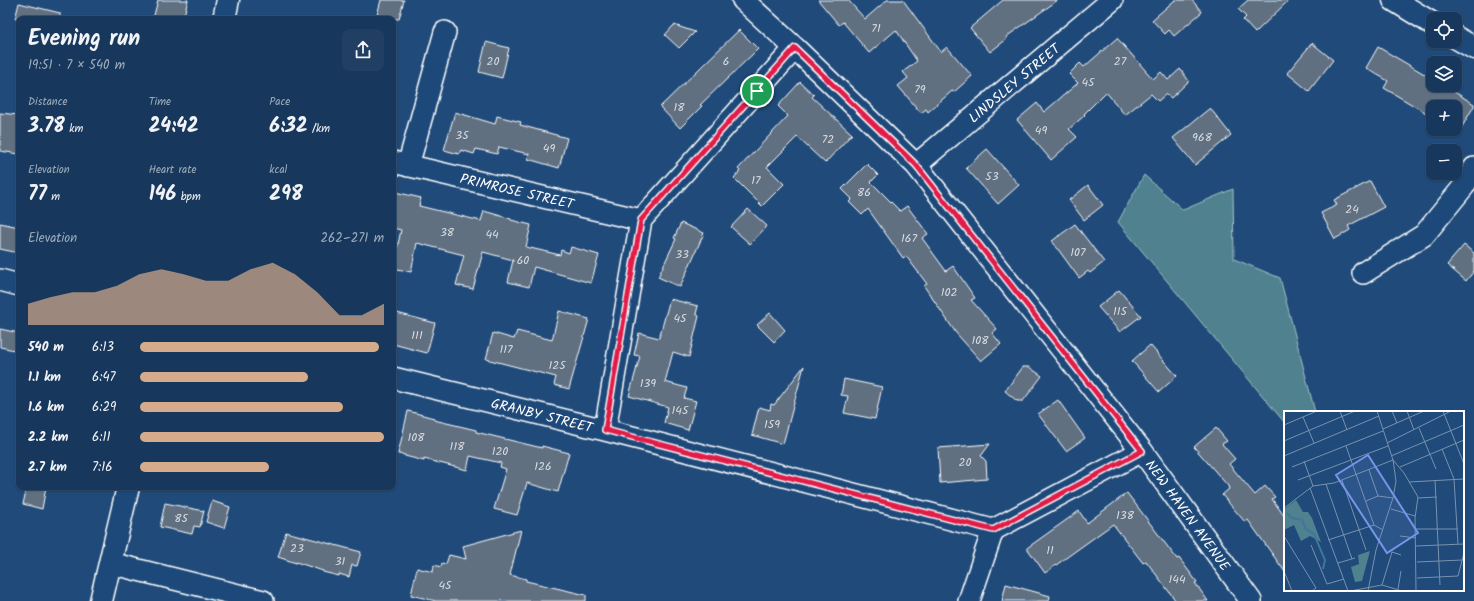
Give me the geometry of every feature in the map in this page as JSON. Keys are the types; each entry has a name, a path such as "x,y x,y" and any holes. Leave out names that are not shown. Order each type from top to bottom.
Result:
{"street":[{"path":"225,16 228,0"},
{"name":"NEW HAVEN AVENUE","path":"743,0 916,165 1142,451 1251,601"},
{"name":"LINDSLEY STREET","path":"916,165 1112,0"},
{"path":"1396,1 1426,20"},
{"path":"401,164 445,32"},
{"path":"1462,41 1474,48"},
{"path":"605,430 641,220 795,48"},
{"name":"PRIMROSE STREET","path":"401,164 641,220"},
{"path":"1363,273 1424,235 1464,186 1474,168"},
{"path":"0,280 16,284"},
{"name":"GRANBY STREET","path":"396,379 605,430 993,530"},
{"path":"969,601 993,530 1142,451"},
{"path":"101,601 127,490"},
{"path":"110,563 263,601"}],"green space":[{"path":"1144,175 1183,210 1233,189 1234,259 1280,278 1315,411 1284,411 1284,422 1118,222"}],"building":[{"path":"158,0 188,0 184,16 154,16"},
{"path":"381,0 404,0 399,19 396,19 396,16 377,16"},
{"path":"818,0 848,0 865,19 887,0 903,0 941,52 947,47 972,76 928,112 926,109 921,113 898,86 908,78 903,72 917,61 896,30 869,53 843,22 839,25"},
{"path":"1003,0 1058,0 1006,37 1007,39 990,52 970,28"},
{"path":"1175,0 1192,0 1202,12 1174,36 1169,30 1165,34 1152,20"},
{"path":"1248,0 1289,0 1255,33 1243,20 1246,17 1238,9"},
{"path":"19,3 60,13 60,16 16,16 15,19"},
{"path":"674,25 695,32 679,48 665,35"},
{"path":"739,30 758,49 700,105 702,106 680,128 660,107"},
{"path":"1117,38 1153,79 1161,72 1168,80 1180,69 1189,81 1171,98 1166,94 1158,101 1151,94 1125,115 1106,92 1084,114 1085,115 1069,129 1077,137 1051,160 1017,120 1037,103 1044,112 1078,83 1069,74 1080,63 1084,67"},
{"path":"486,42 509,48 502,78 479,72"},
{"path":"1312,43 1333,60 1309,91 1287,73"},
{"path":"1378,47 1426,75 1426,92 1454,92 1474,104 1474,106 1462,127 1462,100 1426,100 1426,113 1384,88 1388,81 1366,68"},
{"path":"800,82 814,95 812,97 852,134 825,163 797,137 767,167 784,184 762,206 734,178 740,171 738,169 788,116 778,106"},
{"path":"1210,108 1231,135 1195,165 1173,138"},
{"path":"455,112 495,124 497,116 521,122 520,125 567,138 559,168 528,159 529,154 499,147 497,154 476,149 474,154 461,150 459,154 444,150"},
{"path":"0,113 16,115 16,154 0,151"},
{"path":"987,149 1019,185 998,204 966,168"},
{"path":"867,164 878,175 871,182 900,211 907,206 928,234 922,238 946,271 953,266 975,298 971,300 997,329 992,333 1001,344 981,361 956,333 924,286 927,284 906,256 903,258 868,209 862,215 849,202 852,199 842,189"},
{"path":"1370,181 1384,207 1348,226 1350,230 1335,239 1321,213 1337,205 1334,200"},
{"path":"1088,185 1103,205 1084,220 1069,200"},
{"path":"396,192 421,198 419,206 481,221 484,211 531,225 526,247 560,255 561,250 569,253 571,247 599,255 591,283 534,267 529,287 508,282 513,260 483,252 473,289 456,285 464,255 417,243 411,272 396,269 396,254 401,230 396,229"},
{"path":"748,209 767,226 750,244 731,227"},
{"path":"0,223 16,226 16,252 0,249"},
{"path":"681,223 704,233 680,287 658,277 676,239 674,238"},
{"path":"1075,224 1104,262 1090,273 1088,271 1079,278 1052,241"},
{"path":"1464,245 1474,253 1474,271 1466,281 1447,265"},
{"path":"1119,290 1141,316 1120,332 1098,307"},
{"path":"670,299 698,306 696,314 699,316 689,357 673,352 665,382 687,388 684,398 696,401 688,430 664,423 668,407 629,396 640,356 634,355 639,333 659,338"},
{"path":"559,311 589,319 569,389 554,385 556,377 486,359 493,333 514,339 517,331 552,340"},
{"path":"396,313 435,323 427,353 396,345"},
{"path":"770,313 785,330 774,342 757,325"},
{"path":"0,329 16,332 16,350 0,347"},
{"path":"1150,345 1177,376 1159,392 1132,361"},
{"path":"804,366 783,444 752,435 759,407 770,410 771,404 774,405"},
{"path":"1023,367 1029,367 1042,376 1023,401 1017,401 1005,391"},
{"path":"844,379 882,387 875,419 844,413 848,396 841,395"},
{"path":"1058,400 1085,438 1066,451 1038,414"},
{"path":"408,411 434,418 434,420 476,430 476,432 569,453 558,492 527,483 517,515 494,509 506,469 500,467 501,463 470,456 467,470 398,454"},
{"path":"1216,428 1227,441 1222,444 1235,459 1229,464 1255,495 1265,486 1275,497 1272,499 1284,516 1284,571 1248,520 1245,522 1222,495 1229,489 1228,486 1194,447"},
{"path":"990,444 981,456 986,461 987,479 940,483 938,448"},
{"path":"26,490 45,490 42,509 23,504"},
{"path":"1127,493 1177,559 1179,558 1197,582 1195,583 1208,601 1176,601 1146,561 1143,563 1113,524 1045,573 1027,548 1079,511 1087,523"},
{"path":"212,501 230,507 224,528 206,522"},
{"path":"165,503 204,511 200,527 194,526 192,534 160,527"},
{"path":"521,530 510,575 526,579 526,581 586,595 586,601 436,601 411,595 417,568 433,572 434,565 441,567 442,563 446,564 449,555 466,559 463,546"},
{"path":"286,532 361,552 357,566 352,565 349,577 339,574 339,576 278,557"},
{"path":"1006,584 1050,596 1049,601 1002,601"}],"route":[{"path":"795,48 916,165 1142,451 993,530 605,430 641,220 757,91 795,48"}]}
